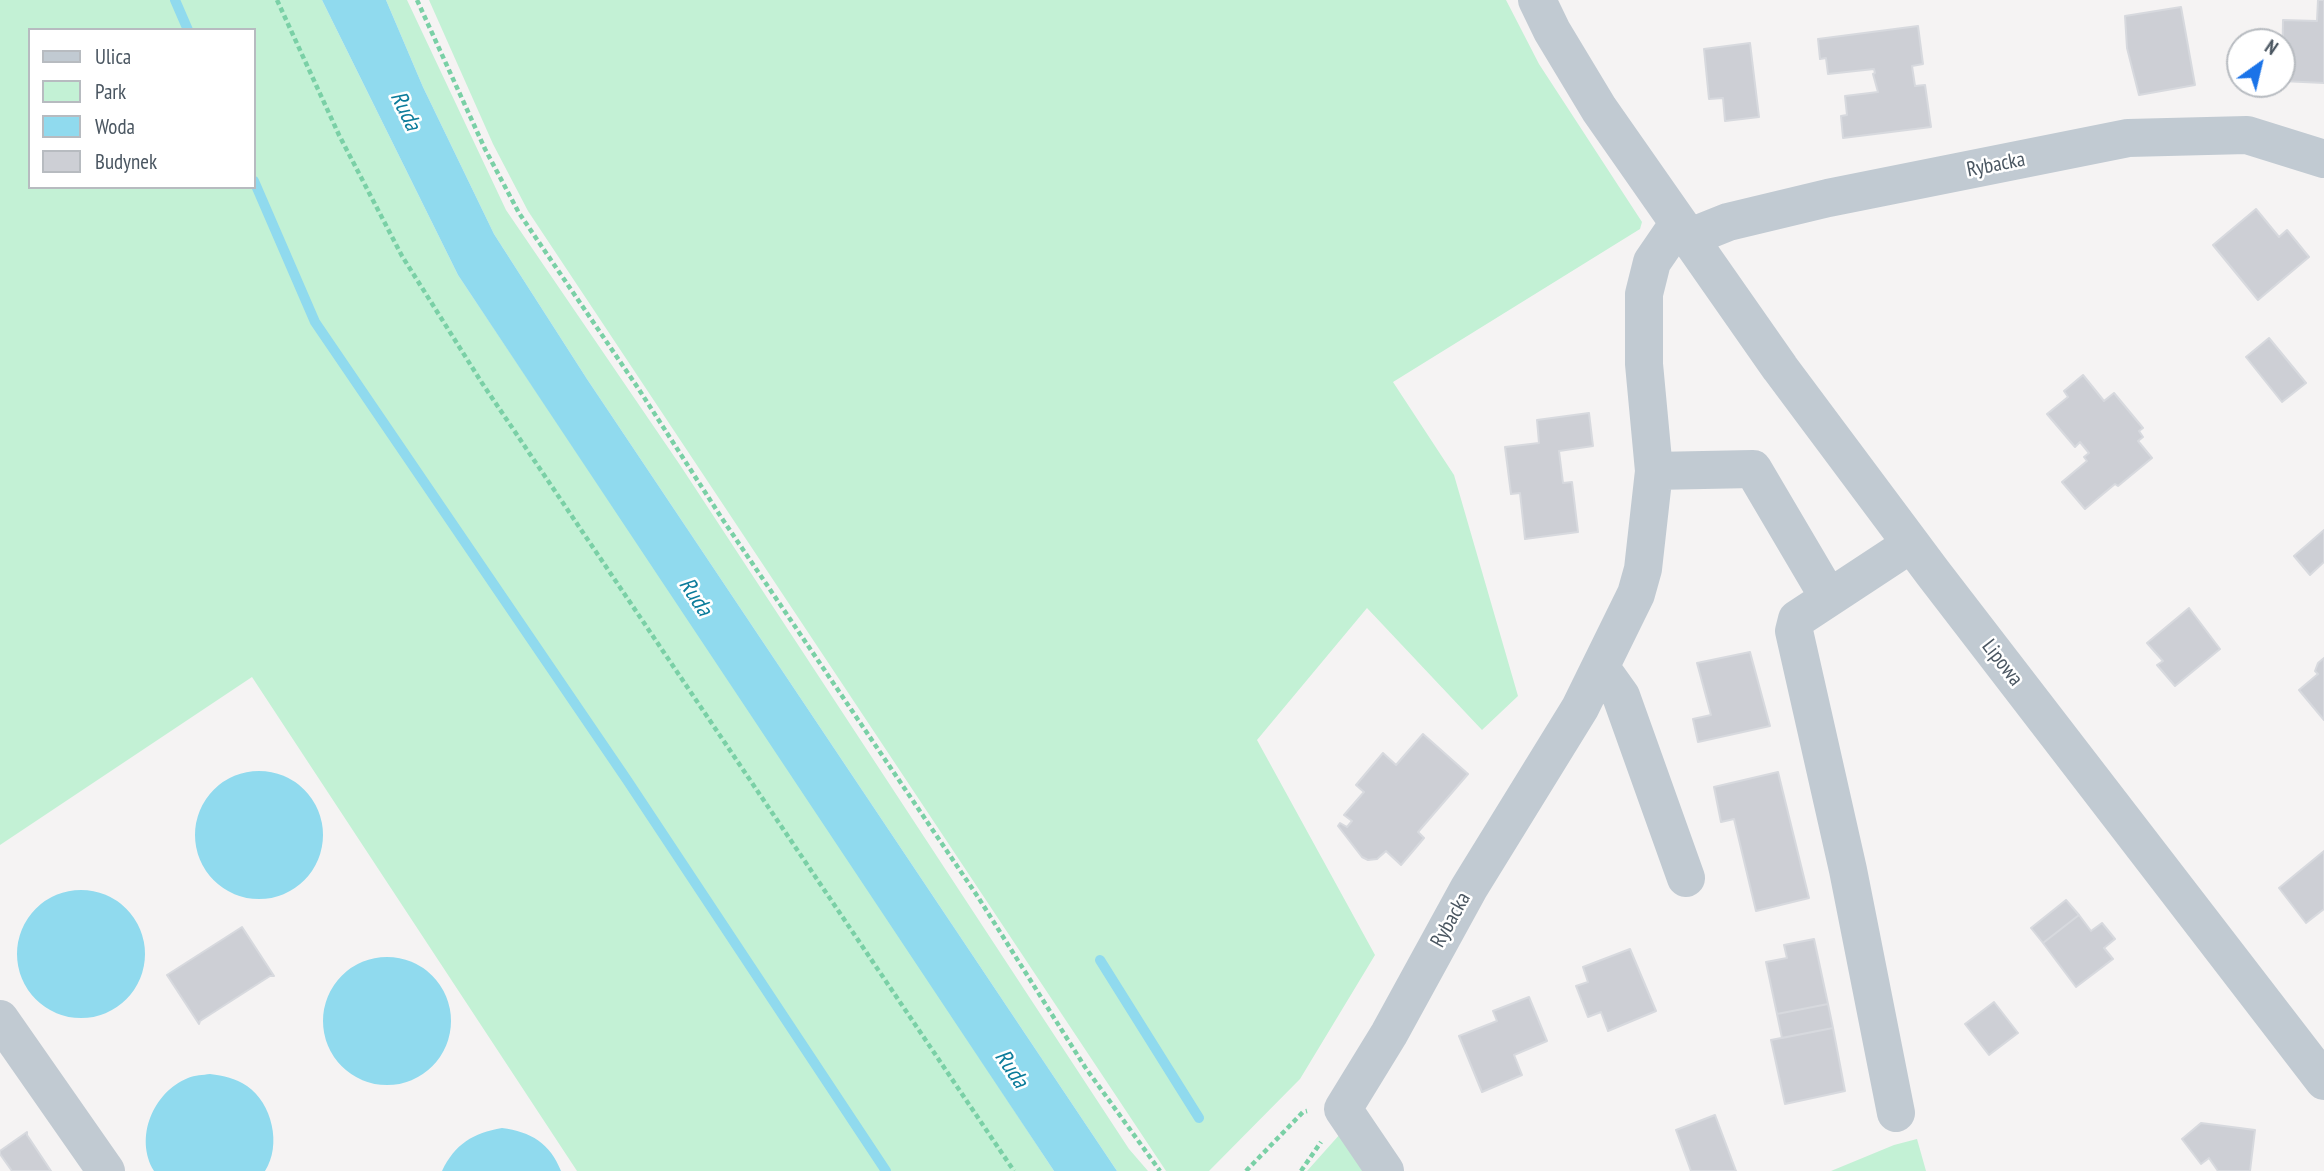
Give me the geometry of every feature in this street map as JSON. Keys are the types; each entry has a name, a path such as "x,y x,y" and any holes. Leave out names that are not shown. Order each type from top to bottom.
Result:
{"street":[{"path":"1537,0 1546,20 1600,108 1683,231"},
{"name":"Rybacka","path":"1343,1109 1395,1023 1469,888 1580,708 1636,594 1643,569 1654,471 1644,364 1644,294 1651,262 1683,231 1828,198 2129,138 2246,135 2324,159"},
{"name":"Lipowa","path":"1683,231 1767,351 1911,544 2324,1081"},
{"path":"1654,471 1753,469 1829,598"},
{"path":"1896,1113 1847,870 1794,631 1797,619 1911,544"},
{"path":"1601,668 1621,696 1686,878"},
{"path":"1,1019 106,1171"},
{"path":"1343,1109 1385,1171"}],"path":[{"path":"277,0 339,135 402,257 482,383 1014,1171"},
{"path":"417,0 485,149 519,213 978,897 1085,1067 1160,1171"},
{"path":"1246,1171 1303,1112 1343,1109"}],"green space":[{"path":"0,0 322,0 458,275 800,785 1054,1171 577,1171 252,677 0,845"},
{"path":"386,0 407,0 506,210 680,465 1129,1149 1148,1171 1117,1171 587,379 494,234 423,87"},
{"path":"429,0 1506,0 1539,64 1642,222 1640,229 1393,382 1454,475 1518,696 1482,730 1367,608 1257,740 1375,955 1300,1079 1209,1171 1166,1171 528,211 493,144"},
{"path":"1341,1133 1371,1171 1307,1171"},
{"path":"1917,1139 1926,1171 1831,1171 1894,1145"}],"water":[{"name":"Ruda","path":"322,0 386,0 423,87 494,234 587,379 1117,1171 1054,1171 458,275"},
{"path":"259,771 283,776 304,790 318,811 323,835 318,859 304,880 283,894 259,899 235,894 214,880 200,859 195,835 200,811 214,790 235,776"},
{"path":"81,890 106,895 126,909 140,929 145,954 140,979 126,999 106,1013 81,1018 56,1013 36,999 22,979 17,954 22,929 36,909 56,895"},
{"path":"387,957 412,962 432,976 446,996 451,1021 446,1046 432,1066 412,1080 387,1085 362,1080 342,1066 328,1046 323,1021 328,996 342,976 362,962"},
{"path":"210,1074 243,1083 256,1093 263,1103 272,1125 273,1137 273,1149 265,1171 154,1171 146,1145 150,1117 165,1094 176,1085 191,1077"},
{"path":"502,1128 522,1132 538,1140 551,1153 561,1171 442,1171 466,1141"}],"building":[{"path":"2318,0 2324,0 2324,83 2296,82 2296,28 2283,28 2283,20 2317,21"},
{"path":"2181,7 2195,85 2139,95 2127,48 2125,16"},
{"path":"1918,26 1923,64 1912,66 1915,86 1925,85 1931,127 1843,138 1841,116 1847,115 1845,96 1878,92 1874,69 1828,74 1826,58 1820,59 1818,39"},
{"path":"1750,43 1759,117 1725,121 1723,98 1709,99 1704,49"},
{"path":"2256,209 2279,237 2287,230 2309,257 2258,300 2213,245"},
{"path":"2269,338 2306,383 2282,402 2246,357"},
{"path":"2083,375 2104,401 2114,393 2143,428 2139,431 2143,437 2138,441 2152,458 2085,509 2062,482 2087,461 2084,457 2089,453 2080,442 2075,447 2047,414 2068,397 2064,391"},
{"path":"1589,413 1593,446 1559,451 1563,483 1572,482 1578,532 1525,539 1520,493 1511,494 1505,447 1539,443 1537,420"},
{"path":"2324,530 2324,562 2310,575 2294,556"},
{"path":"2189,608 2220,649 2175,686 2157,665 2163,661 2147,643"},
{"path":"1750,652 1770,726 1698,742 1693,719 1711,715 1697,663"},
{"path":"2324,658 2324,720 2299,690 2318,674 2315,671 2318,663"},
{"path":"1423,734 1468,774 1418,832 1424,838 1401,865 1386,851 1377,859 1368,860 1362,857 1338,826 1340,823 1347,827 1352,821 1344,815 1364,792 1356,785 1383,753 1396,765"},
{"path":"1778,772 1809,898 1756,911 1734,819 1721,822 1714,787"},
{"path":"2324,851 2324,909 2306,923 2279,888"},
{"path":"2066,900 2079,915 2043,943 2031,928"},
{"path":"2079,915 2091,931 2102,923 2115,939 2104,948 2113,959 2076,987 2043,943"},
{"path":"242,927 274,976 270,976 199,1024 167,975"},
{"path":"1814,939 1828,1004 1777,1014 1766,962 1787,958 1784,945"},
{"path":"1630,949 1656,1011 1608,1031 1601,1012 1588,1017 1576,986 1588,982 1583,967"},
{"path":"1529,997 1547,1041 1514,1055 1522,1075 1482,1092 1459,1036 1497,1021 1493,1011"},
{"path":"1994,1002 2018,1033 1989,1055 1965,1024"},
{"path":"1828,1004 1833,1028 1782,1038 1777,1014"},
{"path":"1833,1028 1845,1091 1785,1104 1771,1040"},
{"path":"1715,1115 1736,1171 1691,1171 1676,1130"},
{"path":"2201,1123 2255,1130 2250,1171 2218,1171 2209,1158 2201,1164 2182,1139"},
{"path":"27,1132 51,1171 12,1171 0,1154 0,1151"}],"waterway":[{"path":"175,0 187,28"},
{"path":"256,186 315,322 627,780 886,1171"},
{"path":"1100,960 1199,1118"}]}
